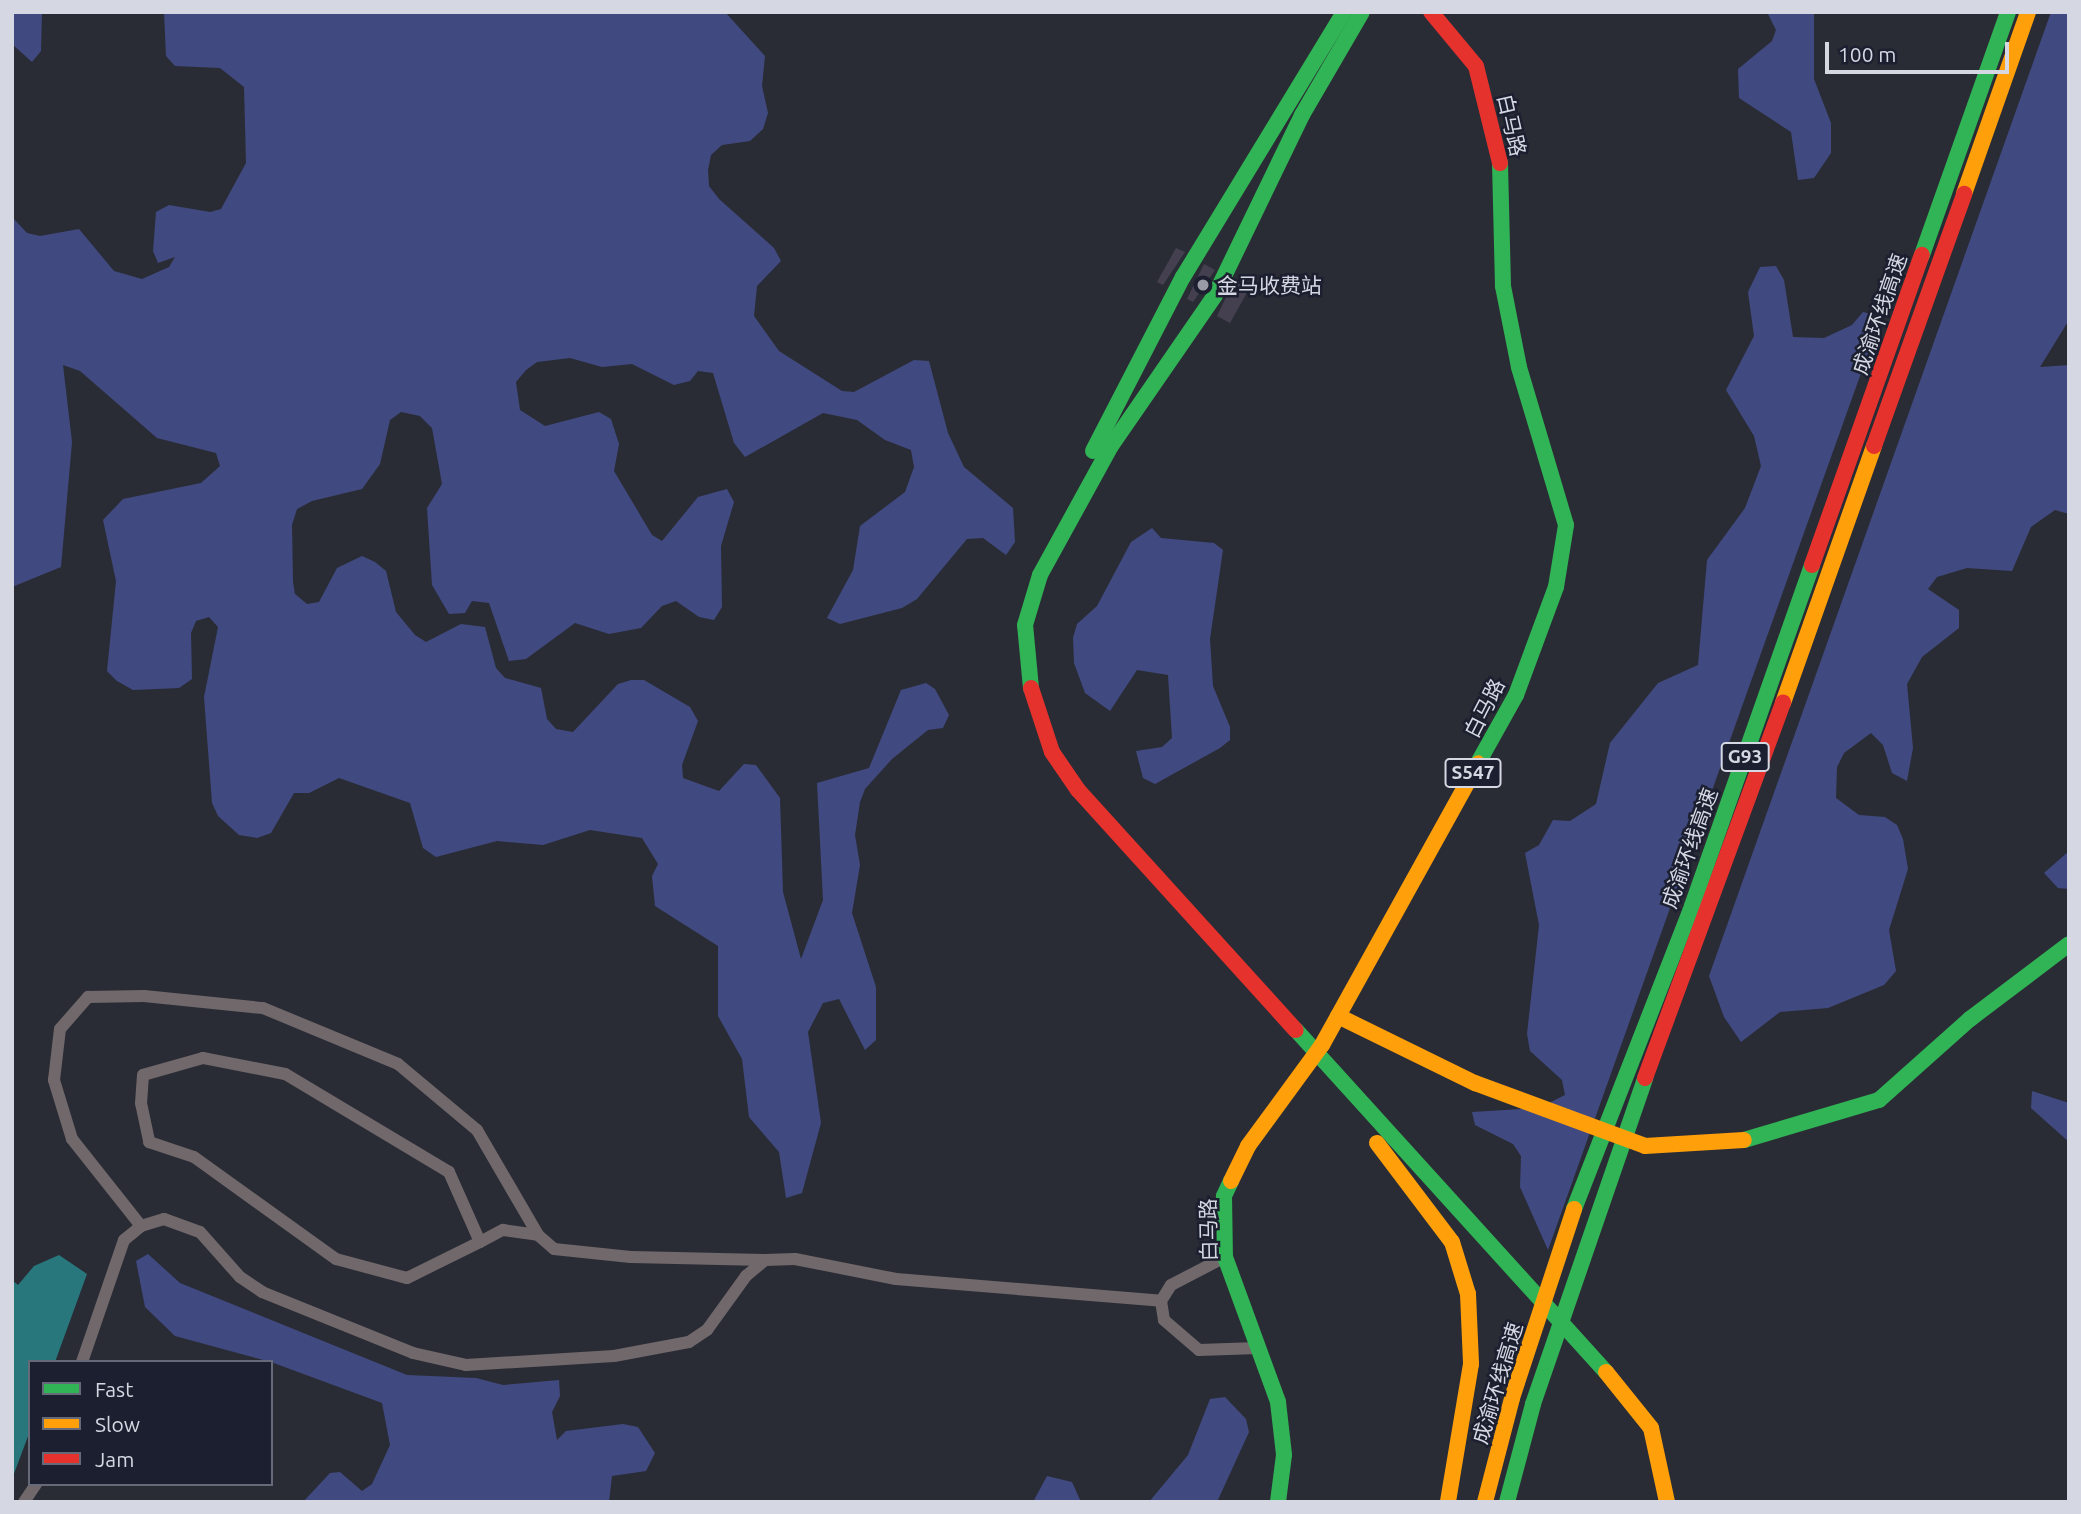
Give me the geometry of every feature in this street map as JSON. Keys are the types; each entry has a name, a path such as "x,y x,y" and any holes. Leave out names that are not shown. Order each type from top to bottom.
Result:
{"main road":[{"path":"1273,1015 1069,797 1041,758 1012,671 1012,627 1028,569 1183,276 1344,12"},
{"path":"1362,12 1302,115 1215,295 1111,446 1060,533 1024,625 1025,670 1052,752 1078,790 1348,1099 1479,1234 1625,1393 1651,1428 1667,1502"},
{"name":"白马路","path":"1278,1502 1284,1455 1279,1415 1225,1257 1224,1196 1248,1146 1338,1016 1516,695 1556,587 1566,526 1519,367 1503,286 1500,153 1476,66 1431,12"},
{"name":"成渝环线高速","path":"1485,1502 1512,1398 1589,1163 1692,906 2008,12"},
{"name":"成渝环线高速","path":"1507,1502 1533,1404 1610,1170 1709,913 2028,12"},
{"path":"1338,1016 1475,1083 1574,1123 1645,1146 1759,1139 1878,1100 1970,1019 2069,944"},
{"path":"1348,1099 1452,1242 1468,1294 1471,1364 1448,1502"}],"street":[{"path":"141,1226 72,1139 54,1080 60,1028 88,997 144,996 263,1008 398,1064 477,1130 538,1235 554,1249 631,1257 795,1259 907,1280 1161,1301"},
{"path":"480,1241 449,1172 285,1074 204,1058 144,1075 141,1103 149,1142 216,1171 336,1259 407,1278 503,1230 538,1235"},
{"path":"83,1360 124,1240 141,1226 164,1219 184,1222 262,1292 413,1353 466,1365 614,1356 689,1342 708,1330 746,1276 765,1260"},
{"path":"1225,1257 1171,1285 1161,1301 1164,1320 1199,1350 1258,1348"},
{"path":"24,1502 35,1486"}],"shaded area":[{"path":"12,12 42,12 41,51 32,62 12,44"},
{"path":"164,12 725,12 765,56 762,86 768,113 763,129 750,141 722,145 711,155 708,170 709,186 719,199 774,248 781,261 757,286 754,316 779,351 842,391 854,392 914,360 929,361 948,433 964,467 1013,508 1015,542 1006,555 983,538 967,539 917,599 902,608 840,624 827,618 853,570 860,526 905,492 914,467 911,450 885,440 857,420 823,413 745,457 734,443 713,373 698,371 690,381 674,385 632,364 602,367 570,358 537,362 526,370 516,382 520,410 545,426 599,412 611,419 619,444 614,471 652,535 662,541 698,497 727,489 734,502 721,546 722,607 714,620 699,617 676,601 662,606 641,628 609,634 575,623 526,659 509,661 489,603 472,601 465,613 449,614 432,585 427,508 442,484 432,428 420,416 401,412 390,420 380,464 362,489 312,501 297,509 292,525 295,594 307,604 319,602 337,568 362,556 375,562 386,571 396,612 415,635 426,642 461,624 485,627 496,668 505,678 541,688 547,719 556,729 573,732 618,684 631,680 644,680 690,707 698,721 682,765 683,778 719,791 744,764 756,765 780,798 783,892 801,959 823,900 817,783 869,768 901,690 926,683 935,689 949,715 943,728 928,730 892,759 865,789 860,802 855,835 860,865 852,913 876,987 876,1040 865,1050 839,999 823,1003 808,1032 821,1123 802,1193 786,1198 779,1152 749,1117 742,1059 718,1016 718,946 655,906 652,876 658,864 642,838 590,830 543,845 497,841 436,857 423,848 410,803 339,778 309,793 294,793 271,833 257,838 239,835 218,816 212,803 204,697 218,627 209,617 196,621 191,633 192,679 179,688 133,690 117,681 107,671 116,581 103,520 123,499 201,483 220,466 216,453 157,438 80,371 63,365 72,442 61,567 12,587 12,217 27,233 40,236 79,229 114,271 142,279 169,267 175,257 158,263 153,251 156,212 169,205 210,212 221,209 246,163 244,87 220,68 175,66 166,56"},
{"path":"1767,12 1814,12 1814,79 1831,123 1831,153 1814,178 1798,180 1791,132 1739,98 1738,69 1772,41 1776,30"},
{"path":"2051,12 2069,12 2069,320 2040,367 2069,365 2069,514 2055,510 2031,527 2012,571 1967,568 1937,577 1928,589 1959,610 1959,628 1922,657 1907,684 1913,748 1907,781 1892,773 1883,745 1871,733 1844,753 1837,767 1836,798 1859,815 1885,817 1897,825 1903,839 1908,869 1889,930 1896,971 1884,985 1828,1008 1780,1012 1741,1042 1724,1017 1709,976"},
{"path":"1776,266 1784,280 1793,337 1824,338 1852,325 1863,312 1881,317 1548,1250 1520,1187 1521,1156 1513,1144 1475,1125 1472,1112 1539,1108 1565,1095 1562,1080 1530,1051 1527,1034 1539,925 1525,853 1539,845 1553,820 1570,821 1596,804 1610,743 1658,683 1698,665 1707,560 1745,508 1761,466 1754,436 1726,390 1754,336 1748,292 1760,267"},
{"path":"1152,528 1161,538 1214,543 1223,550 1210,639 1213,686 1230,727 1230,740 1220,748 1155,784 1143,778 1136,751 1162,747 1172,738 1168,675 1137,670 1110,711 1085,693 1074,663 1073,638 1077,624 1097,606 1131,542"},
{"path":"2069,851 2069,889 2058,888 2044,873"},
{"path":"2032,1091 2069,1103 2069,1142 2031,1108"},
{"path":"148,1254 180,1283 407,1375 476,1378 503,1385 559,1380 560,1396 552,1412 557,1440 566,1431 623,1424 638,1427 655,1453 646,1471 612,1476 609,1502 303,1502 330,1473 340,1472 362,1491 372,1484 390,1445 382,1403 273,1363 273,1360 264,1360 175,1336 145,1307 136,1261"},
{"path":"59,1255 87,1274 56,1360 28,1360 28,1436 12,1479 12,1280 18,1285 34,1266"},
{"path":"1225,1397 1246,1419 1249,1432 1217,1502 1149,1502 1188,1455 1210,1399"},
{"path":"1047,1476 1072,1482 1081,1502 1033,1502"}],"building":[{"path":"1176,248 1185,252 1163,285 1157,282"},
{"path":"1204,264 1215,270 1193,302 1187,299"},
{"path":"1234,281 1249,289 1230,323 1217,316"}],"traffic: fast":[{"path":"1183,277 1344,12"},
{"path":"1215,295 1302,115 1362,12"},
{"path":"1922,255 2008,12"},
{"path":"1478,763 1516,695 1556,587 1566,525 1519,367 1503,286 1500,163"},
{"path":"1093,451 1183,277"},
{"path":"1031,688 1025,625 1040,575 1111,446 1215,295"},
{"path":"1574,1209 1692,906 1812,565"},
{"path":"1744,1140 1879,1100 1970,1019 2069,944"},
{"path":"1296,1030 1606,1372"},
{"path":"1507,1502 1533,1404 1645,1078"},
{"path":"1231,1181 1224,1196 1225,1257 1278,1402 1284,1455 1278,1502"}],"traffic: slow":[{"path":"1964,194 2028,12"},
{"path":"1783,703 1874,446"},
{"path":"1231,1181 1248,1146 1322,1045 1478,763"},
{"path":"1338,1016 1475,1083 1645,1146 1744,1140"},
{"path":"1377,1143 1452,1242 1468,1294 1471,1364 1448,1502"},
{"path":"1485,1502 1512,1398 1574,1209"},
{"path":"1606,1372 1651,1428 1667,1502"}],"traffic: jam":[{"path":"1431,12 1476,66 1500,163"},
{"path":"1874,446 1964,194"},
{"path":"1812,565 1922,255"},
{"path":"1031,688 1052,752 1078,790 1296,1030"},
{"path":"1645,1078 1783,703"}],"place":[{"name":"金马收费站","path":"1203,285"}]}
